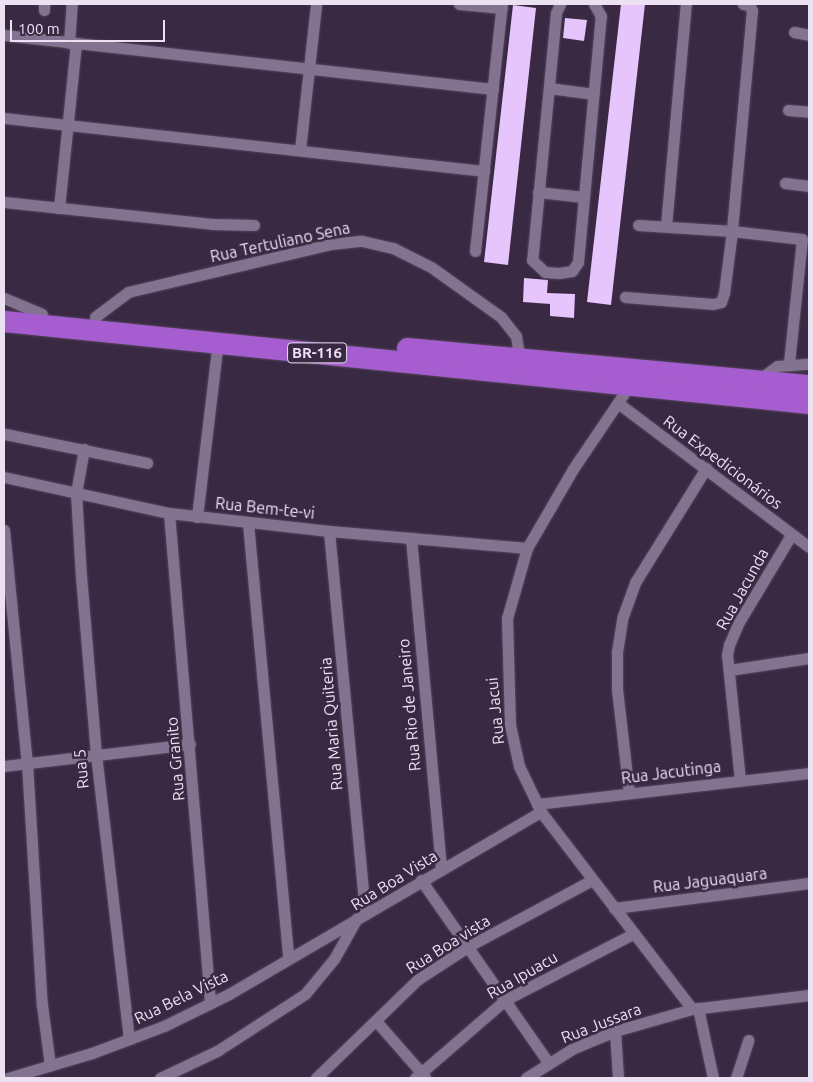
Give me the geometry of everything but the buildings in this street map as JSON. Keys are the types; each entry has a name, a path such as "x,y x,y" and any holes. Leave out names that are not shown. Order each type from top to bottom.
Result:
{"highway":[{"path":"5,319 42,314 95,317 520,360 757,388 809,403"},
{"name":"BR-116","path":"5,319 630,386"},
{"path":"630,386 757,388 809,385"}],"street":[{"path":"59,208 72,43 72,4"},
{"path":"300,150 316,4"},
{"path":"459,4 502,6 475,251"},
{"path":"560,4 556,14 532,260 539,269 552,273 569,272 577,265 601,16 594,4"},
{"path":"666,226 686,4"},
{"path":"625,297 719,303 724,293 732,231 752,10 749,5 743,4"},
{"path":"794,32 809,34"},
{"path":"4,35 493,89"},
{"path":"549,88 594,94"},
{"path":"788,110 809,112"},
{"path":"4,118 484,171"},
{"path":"785,183 809,186"},
{"path":"538,192 584,197"},
{"path":"4,202 212,224 254,225"},
{"path":"638,224 732,231 802,239 788,363"},
{"name":"Rua Tertuliano Sena","path":"95,317 128,292 331,244 362,241 393,248 431,267 502,317 516,336 520,360"},
{"path":"4,298 42,314"},
{"path":"197,517 218,342"},
{"path":"757,388 771,369 788,363 809,364"},
{"name":"Rua Jacui","path":"630,386 554,499 527,548 507,618 506,665 514,744 519,766 539,808 633,934 695,1009 712,1078"},
{"name":"Rua Expedicionários","path":"618,403 809,547"},
{"path":"5,434 147,463"},
{"name":"Rua 5","path":"84,449 76,493 96,754 128,1040"},
{"path":"629,793 617,689 617,652 622,616 636,581 706,468"},
{"name":"Rua Bem-te-vi","path":"4,477 169,513 197,517 329,531 527,548"},
{"name":"Rua Granito","path":"169,513 190,744 210,1003"},
{"path":"248,523 288,958"},
{"path":"4,530 27,763 42,1005 50,1065"},
{"name":"Rua Maria Quiteria","path":"329,531 361,916"},
{"name":"Rua Jacunda","path":"740,780 729,670 729,645 739,622 791,535"},
{"name":"Rua Rio de Janeiro","path":"410,538 441,870"},
{"path":"729,670 809,658"},
{"path":"4,766 190,744"},
{"name":"Rua Jacutinga","path":"539,808 629,793 809,773"},
{"name":"Rua Boa Vista","path":"160,1078 217,1051 305,994 334,959 361,916 441,870 539,808"},
{"path":"421,880 469,946 548,1062"},
{"name":"Rua Boa vista","path":"316,1078 417,980 469,946 592,880"},
{"name":"Rua Jaguaquara","path":"614,908 809,883"},
{"name":"Rua Bela Vista","path":"8,1078 128,1040 210,1003 361,916"},
{"name":"Rua Ipuacu","path":"420,1076 505,1000 633,934"},
{"name":"Rua Jussara","path":"526,1078 548,1062 615,1031 695,1009 809,995"},
{"path":"376,1021 420,1076"},
{"path":"615,1031 618,1078"},
{"path":"736,1078 748,1040"}]}
